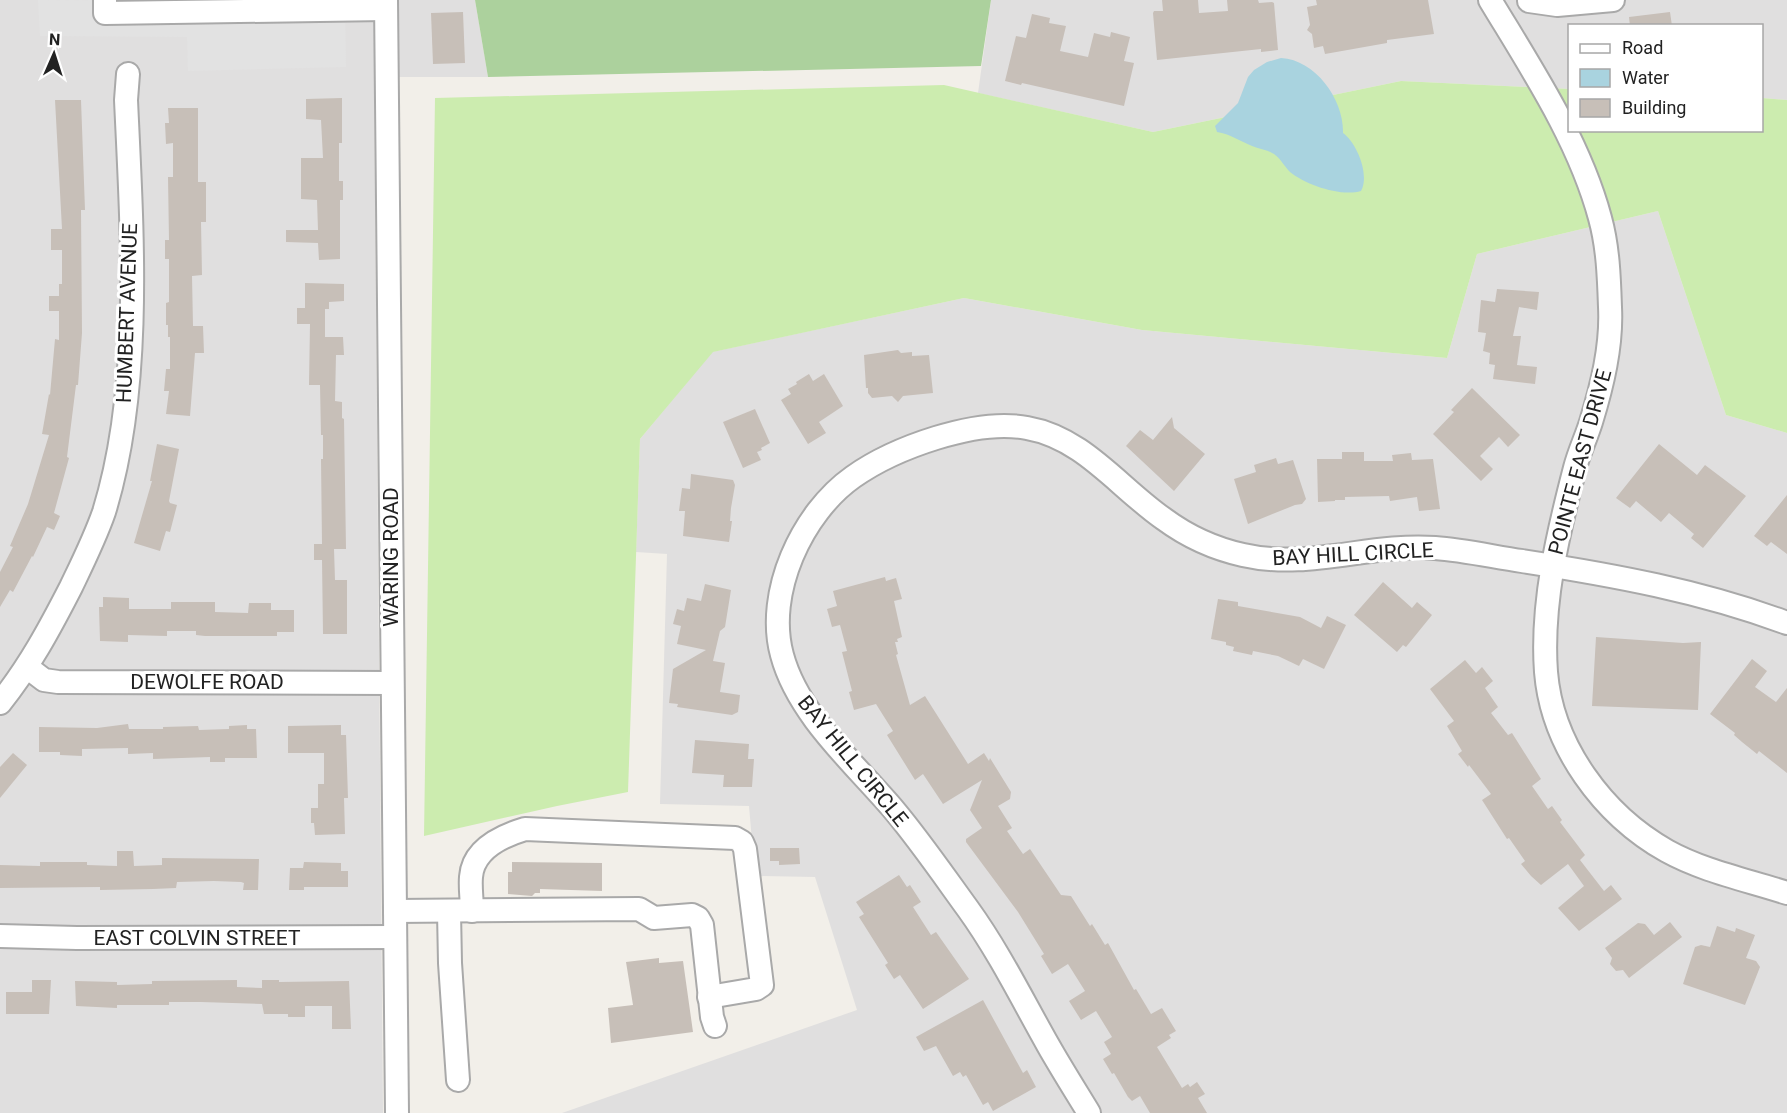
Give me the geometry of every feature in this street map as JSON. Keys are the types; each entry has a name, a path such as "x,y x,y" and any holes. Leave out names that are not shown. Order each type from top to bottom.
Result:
{"street":[{"path":"105,0 105,13 252,6 386,5"},
{"name":"POINTE EAST DRIVE","path":"1490,0 1554,111 1584,171 1600,218 1607,252 1611,311 1607,357 1591,422 1575,465 1553,566 1545,637 1546,675 1556,718 1574,759 1603,800 1628,825 1665,850 1688,862 1787,892"},
{"path":"1508,30 1530,1 1557,5 1613,0"},
{"name":"WARING ROAD","path":"386,5 397,1113"},
{"name":"HUMBERT AVENUE","path":"0,703 27,667 50,630 91,546 104,510 118,447 128,377 132,285 126,100 128,74"},
{"name":"BAY HILL CIRCLE","path":"1089,1113 1047,1043 1017,986 971,914 897,813 813,717 793,684 781,653 778,628 781,587 792,553 808,525 840,486 864,469 924,442 981,426 1024,427 1043,432 1081,450 1164,519 1197,539 1242,555 1283,561 1311,560 1390,548 1435,548 1659,584 1744,607 1787,623"},
{"name":"DEWOLFE ROAD","path":"27,667 44,680 58,682 392,683"},
{"path":"472,911 471,876 475,860 490,845 525,829 735,838 742,842 745,849 762,985 756,989 709,997"},
{"path":"395,911 639,909 654,918 692,915 698,918 702,925 709,997 715,1026"},
{"path":"449,912 458,1080"},
{"name":"EAST COLVIN STREET","path":"0,936 77,938 395,937"}],"shaded area":[{"path":"0,0 475,0 488,77 374,77 383,1113 0,1113"},
{"path":"38,0 345,1 346,67 188,71 187,37 40,36"},
{"path":"991,0 1787,0 1787,100 1763,98 1763,24 1568,24 1568,89 1401,81 1153,132 978,93"},
{"path":"1658,211 1726,415 1787,433 1787,1113 562,1113 857,1010 815,877 755,876 749,806 660,804 667,554 636,552 640,439 712,352 964,298 1142,330 1447,358 1477,254"}],"green space":[{"path":"475,0 991,0 981,66 488,77"},
{"path":"1401,81 1568,89 1568,132 1763,132 1763,98 1787,100 1787,433 1726,415 1658,211 1477,254 1447,358 1142,330 964,298 713,352 640,439 628,792 424,836 435,98 944,85 1153,132"}],"water":[{"path":"1281,58 1294,60 1306,66 1326,84 1333,95 1339,108 1343,133 1353,144 1361,160 1364,177 1361,191 1334,191 1314,185 1290,172 1272,153 1217,132 1215,126 1238,103 1248,77 1254,70 1267,62"}],"building":[{"path":"1162,0 1198,0 1199,13 1228,11 1227,0 1272,2 1274,3 1278,50 1261,52 1261,49 1157,60 1153,13 1163,11"},
{"path":"1316,0 1428,0 1434,34 1387,40 1387,43 1325,54 1323,46 1314,48 1312,34 1307,30 1310,25 1307,7 1317,5"},
{"path":"463,12 465,63 433,64 431,13"},
{"path":"1670,12 1672,24 1630,24 1629,17"},
{"path":"1032,14 1050,18 1049,23 1066,26 1060,51 1088,57 1094,33 1110,37 1111,32 1130,37 1124,61 1134,63 1124,106 1005,81 1016,36 1026,38"},
{"path":"342,98 342,143 339,143 339,181 343,181 343,200 340,200 340,259 319,260 318,243 286,242 286,230 318,230 317,200 301,199 301,158 323,158 321,120 306,119 306,99"},
{"path":"55,100 81,100 85,210 81,210 82,333 78,385 76,385 67,457 69,458 54,513 60,516 54,530 47,527 13,592 10,590 0,607 0,572 13,547 10,546 28,504 49,435 42,434 50,395 55,339 59,340 59,311 49,311 49,296 59,296 59,284 62,284 62,250 51,250 51,229 62,229"},
{"path":"168,108 198,108 198,182 206,182 206,222 201,222 202,275 192,276 193,326 203,326 204,353 195,353 190,416 166,414 169,391 164,391 166,369 170,369 170,337 168,337 168,325 166,325 166,303 169,302 169,259 165,259 165,240 169,240 168,177 173,177 173,143 166,144 165,123 169,123"},
{"path":"305,283 344,284 344,301 329,302 329,309 325,309 325,337 343,337 344,355 336,355 335,401 342,402 342,418 344,419 346,549 334,549 335,580 347,580 347,634 323,634 322,560 314,560 314,544 322,544 323,435 321,435 320,385 309,385 310,324 297,324 297,308 305,308"},
{"path":"1497,289 1539,292 1537,310 1519,307 1513,336 1521,336 1517,365 1537,367 1535,384 1493,379 1495,365 1489,364 1490,353 1483,351 1486,333 1478,332 1481,300 1495,302"},
{"path":"898,350 901,353 912,352 912,356 929,355 933,393 903,396 898,402 892,396 872,398 866,388 864,355"},
{"path":"809,374 813,381 824,374 843,406 819,422 826,433 808,444 781,400 791,394 788,389"},
{"path":"1472,388 1520,435 1508,447 1499,437 1480,456 1493,469 1481,481 1433,434"},
{"path":"755,409 770,443 757,452 761,460 743,468 723,422"},
{"path":"1172,417 1174,428 1205,454 1174,491 1126,446 1140,430 1153,440"},
{"path":"157,444 179,449 169,501 177,505 170,532 166,531 160,551 134,543 152,481 150,481"},
{"path":"1659,444 1697,475 1705,465 1746,496 1703,548 1691,538 1694,534 1669,513 1661,522 1636,501 1630,508 1616,498"},
{"path":"1342,452 1364,452 1364,461 1393,461 1392,455 1411,453 1412,460 1433,459 1440,509 1419,511 1417,497 1390,501 1389,496 1345,497 1345,500 1318,502 1317,459 1342,459"},
{"path":"1276,458 1278,464 1293,460 1306,499 1302,504 1248,524 1234,479 1256,472 1254,465"},
{"path":"691,474 733,480 735,485 729,542 683,536 685,511 679,511 682,488 690,489"},
{"path":"1787,495 1787,554 1771,542 1767,546 1754,536"},
{"path":"885,577 886,581 896,578 902,599 894,601 902,637 895,642 898,654 896,655 910,705 925,696 968,764 984,753 989,761 990,758 1011,792 1010,799 998,806 1012,828 1007,831 1023,854 1030,849 1061,895 1071,896 1090,926 1092,924 1105,945 1108,943 1134,990 1136,989 1151,1014 1162,1008 1176,1031 1169,1035 1171,1038 1157,1047 1182,1088 1188,1084 1190,1087 1197,1082 1205,1094 1198,1098 1207,1113 1150,1113 1140,1096 1132,1101 1114,1073 1112,1074 1103,1059 1111,1054 1104,1042 1112,1037 1096,1011 1081,1020 1069,1001 1085,991 1068,964 1052,974 1041,956 1044,954 1018,912 966,842 966,839 982,828 970,810 982,780 943,804 923,774 915,780 887,735 893,731 876,704 854,710 849,692 852,691 842,652 847,651 840,625 832,627 827,609 837,606 833,591"},
{"path":"1383,582 1412,608 1417,602 1432,615 1406,647 1403,645 1397,652 1354,615"},
{"path":"705,584 731,590 725,627 720,631 713,661 725,663 720,692 740,695 738,712 732,715 677,707 678,704 669,703 673,669 706,650 677,644 681,626 673,624 677,609 684,611 687,598 701,601"},
{"path":"103,597 129,598 129,609 171,609 171,602 215,602 215,612 248,613 249,603 271,603 271,610 294,610 294,632 277,632 277,636 205,636 196,635 196,631 167,631 167,636 128,635 128,642 100,641 99,607 103,607"},
{"path":"1218,599 1238,602 1238,606 1300,617 1321,628 1327,616 1346,625 1324,669 1303,659 1299,666 1278,656 1253,651 1252,655 1233,651 1234,647 1226,645 1226,642 1211,639"},
{"path":"1596,637 1683,643 1701,642 1698,710 1592,706"},
{"path":"1752,659 1767,671 1755,687 1776,702 1787,688 1787,773 1759,751 1757,754 1710,714"},
{"path":"1465,660 1476,673 1482,667 1493,681 1485,688 1498,707 1491,713 1508,735 1512,733 1541,779 1532,786 1548,809 1552,806 1562,820 1560,822 1585,855 1580,860 1604,891 1611,885 1622,899 1579,931 1558,908 1584,886 1568,864 1541,885 1521,864 1525,861 1509,838 1507,839 1482,800 1491,794 1458,754 1462,751 1447,726 1454,721 1430,689"},
{"path":"128,724 129,729 198,726 199,730 229,729 229,726 247,725 247,729 256,729 257,758 225,758 225,762 210,762 210,757 153,759 153,753 128,754 128,748 82,749 82,756 60,755 60,752 39,752 39,727 97,728"},
{"path":"341,725 341,735 346,735 348,798 344,798 345,834 315,835 314,823 311,823 311,808 318,808 318,784 324,784 324,753 288,753 288,726"},
{"path":"695,740 749,744 748,759 754,759 752,787 723,787 724,775 692,773"},
{"path":"13,753 27,765 0,798 0,767"},
{"path":"770,848 799,848 800,864 779,865 779,861 770,861"},
{"path":"117,851 133,851 134,866 162,865 162,858 259,859 258,890 243,890 244,883 241,882 214,881 177,882 176,888 153,889 0,888 0,865 40,866 40,862 87,862 87,865 117,866"},
{"path":"304,862 341,863 341,871 348,871 348,887 304,887 304,890 289,890 290,868 303,868"},
{"path":"512,862 602,863 602,891 540,889 540,893 532,896 508,894 508,872 512,872"},
{"path":"899,875 907,887 910,885 921,902 913,907 931,935 936,932 969,979 923,1009 900,975 894,979 885,965 888,963 859,917 864,914 856,902"},
{"path":"1670,922 1682,937 1629,978 1623,970 1616,971 1610,964 1612,958 1605,948 1638,923 1645,924 1654,935"},
{"path":"1717,926 1735,932 1736,928 1755,935 1746,958 1756,961 1760,967 1745,1005 1683,984 1695,947 1701,945 1710,947"},
{"path":"659,958 659,963 683,961 693,1032 611,1043 608,1008 633,1005 626,962"},
{"path":"32,980 51,980 49,1014 6,1014 6,992 32,992"},
{"path":"237,980 237,987 262,988 262,980 279,980 279,982 349,981 351,1029 332,1029 332,1006 305,1006 305,1017 288,1017 288,1014 264,1014 262,1004 169,1002 169,1005 117,1005 117,1008 76,1006 75,981 117,982 117,985 152,984 152,981"},
{"path":"983,1000 1023,1073 1027,1070 1036,1087 993,1111 988,1102 983,1105 966,1075 963,1077 960,1072 953,1076 936,1046 924,1051 916,1037"}]}
